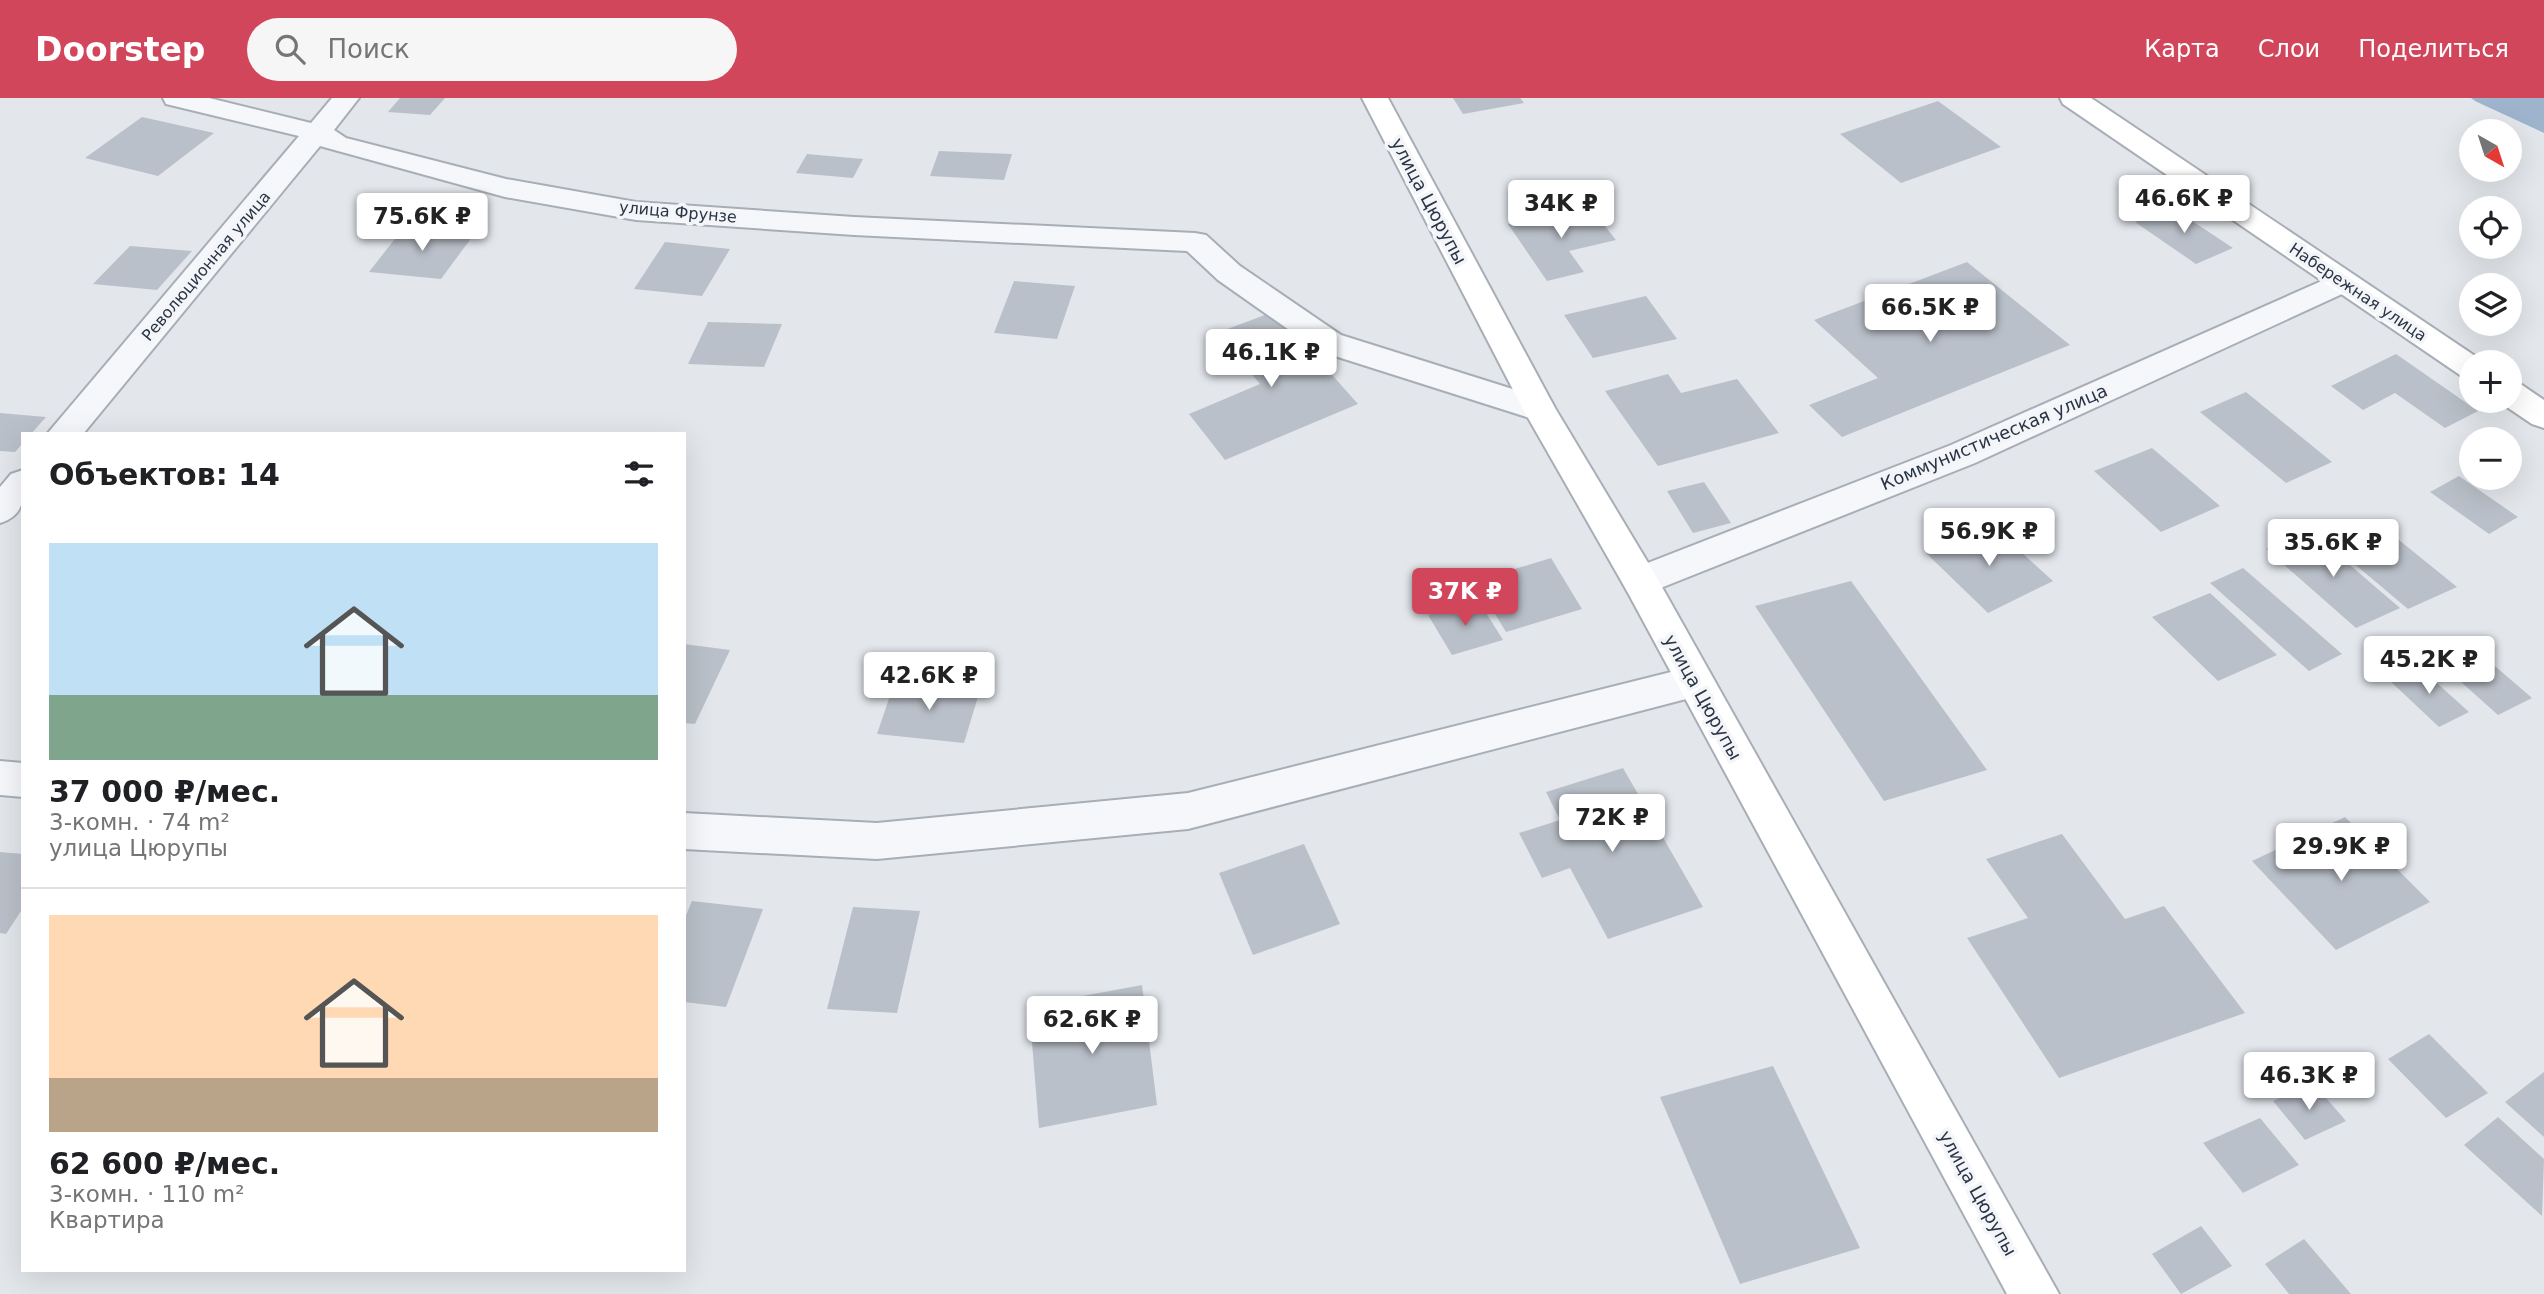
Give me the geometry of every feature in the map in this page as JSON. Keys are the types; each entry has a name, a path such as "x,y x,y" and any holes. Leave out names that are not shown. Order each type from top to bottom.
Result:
{"main road":[{"name":"улица Цюрупы","path":"1375,98 1539,409 1640,581 2035,1294"},
{"name":"Набережная улица","path":"2073,98 2459,359"},
{"path":"2522,401 2544,416"}],"street":[{"name":"улица Фрунзе","path":"176,98 319,133 336,144 505,188 636,211 854,226 1195,242 1230,273 1330,342 1539,409"},
{"name":"Революционная улица","path":"66,432 346,98"},
{"name":"Коммунистическая улица","path":"1640,581 1963,454 2342,282"},
{"path":"0,510 21,485"},
{"path":"686,831 877,841 1188,811 1695,682"},
{"path":"0,778 21,780"}],"water":[{"path":"2471,98 2544,98 2544,133 2522,123 2522,119 2514,119"}],"building":[{"path":"400,98 445,98 430,115 388,112"},
{"path":"1453,98 1520,98 1524,103 1463,114"},
{"path":"1938,101 2001,147 1901,183 1840,134"},
{"path":"142,117 214,133 158,176 85,158"},
{"path":"939,151 1012,154 1004,180 930,176"},
{"path":"807,154 863,159 853,178 796,173"},
{"path":"1589,206 1616,240 1569,251 1584,272 1547,281 1508,224"},
{"path":"2171,207 2233,248 2196,264 2135,222"},
{"path":"405,226 475,233 441,279 369,272"},
{"path":"665,242 730,249 702,296 634,289"},
{"path":"130,246 192,251 157,290 93,284"},
{"path":"1967,262 2070,345 1842,437 1809,405 1878,378 1814,320"},
{"path":"1014,281 1075,286 1057,339 994,333"},
{"path":"1646,296 1677,339 1593,358 1564,315"},
{"path":"1275,311 1358,404 1225,460 1189,414 1260,384 1217,333"},
{"path":"708,322 782,324 764,367 688,364"},
{"path":"2396,354 2459,398 2459,413 2474,413 2445,428 2395,393 2363,410 2331,386"},
{"path":"1668,374 1681,393 1737,379 1779,433 1658,466 1605,391"},
{"path":"2246,392 2332,462 2286,483 2200,412"},
{"path":"0,413 46,417 33,432 21,432 21,445 15,452 0,451"},
{"path":"2152,448 2220,506 2161,532 2094,471"},
{"path":"2459,476 2459,490 2479,490 2518,517 2489,534 2430,492"},
{"path":"1704,482 1731,523 1693,533 1667,491"},
{"path":"1990,524 2053,581 1988,613 1926,553"},
{"path":"2309,530 2400,608 2356,628 2266,549"},
{"path":"2399,540 2457,587 2408,609 2351,561"},
{"path":"1551,558 1582,609 1506,632 1475,581"},
{"path":"2243,568 2342,654 2309,671 2210,583"},
{"path":"1851,581 1987,770 1884,801 1755,606"},
{"path":"2210,593 2277,655 2218,681 2152,617"},
{"path":"1478,600 1503,640 1452,655 1428,615"},
{"path":"686,644 730,650 695,724 686,723"},
{"path":"2474,648 2532,698 2498,715 2441,664"},
{"path":"2418,666 2469,712 2439,727 2388,679"},
{"path":"895,681 980,690 964,743 877,734"},
{"path":"1623,768 1703,907 1608,939 1570,868 1542,878 1519,833 1560,820 1546,792"},
{"path":"2345,817 2430,902 2336,950 2252,861"},
{"path":"2062,834 2125,919 2164,906 2245,1013 2059,1078 1967,938 2028,918 1986,859"},
{"path":"1304,844 1340,924 1253,955 1219,873"},
{"path":"0,852 21,854 21,911 6,934 0,933"},
{"path":"692,901 763,909 726,1007 686,1002 686,915"},
{"path":"853,907 920,911 897,1013 827,1009"},
{"path":"1142,985 1157,1105 1039,1128 1029,1006"},
{"path":"2429,1034 2488,1093 2446,1118 2388,1059"},
{"path":"1773,1066 1860,1248 1740,1284 1660,1097"},
{"path":"2544,1072 2544,1137 2505,1102"},
{"path":"2314,1084 2346,1121 2305,1140 2273,1101"},
{"path":"2498,1117 2544,1159 2542,1216 2464,1145"},
{"path":"2260,1118 2299,1165 2243,1193 2203,1143"},
{"path":"2201,1226 2232,1266 2181,1294 2152,1254"},
{"path":"2304,1239 2351,1294 2289,1294 2265,1264"}]}
